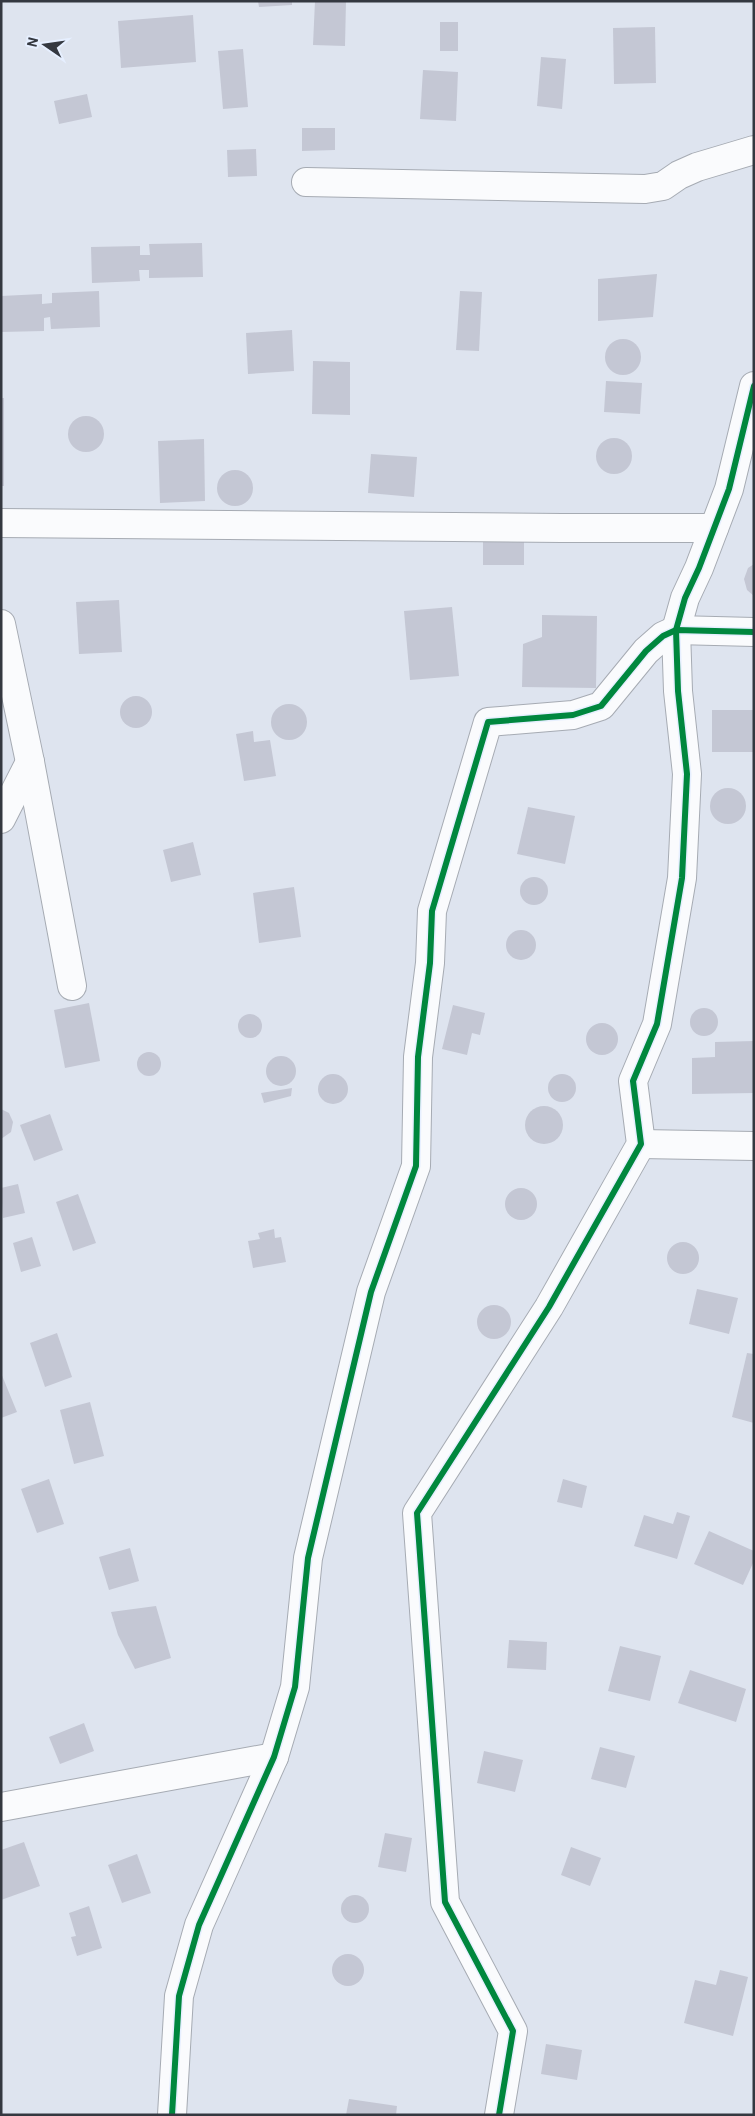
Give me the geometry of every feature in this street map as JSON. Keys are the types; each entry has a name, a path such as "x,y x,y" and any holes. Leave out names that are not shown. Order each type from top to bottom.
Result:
{"street":[{"path":"306,182 645,189 663,186 679,175 698,167 754,150"},
{"path":"499,2115 513,2031 445,1902 417,1513 549,1307 641,1144 633,1081 657,1024 682,878 687,774 678,691 676,630 685,598 729,489 746,455 752,398"},
{"path":"1,524 714,528"},
{"path":"1,624 30,762 72,986"},
{"path":"172,2115 181,1987 199,1925 274,1757 295,1687 308,1558 369,1302 416,1166 418,1057 430,963 432,911 488,722 573,714 601,706 646,651 662,636 676,630 754,632"},
{"path":"1,819 30,762"},
{"path":"641,1144 754,1146"},
{"path":"1,1807 274,1757"}],"building":[{"path":"258,1 292,1 292,5 259,7"},
{"path":"315,1 346,1 345,46 313,45"},
{"path":"193,15 196,62 121,68 118,21"},
{"path":"440,22 458,22 458,51 440,51"},
{"path":"655,27 656,83 614,84 613,28"},
{"path":"243,49 248,107 223,109 218,51"},
{"path":"541,57 566,59 562,109 537,106"},
{"path":"423,70 458,72 456,121 420,119"},
{"path":"87,94 92,117 59,124 54,101"},
{"path":"302,128 335,128 335,150 302,151"},
{"path":"256,149 257,176 228,177 227,150"},
{"path":"202,243 203,277 149,278 149,270 139,270 140,281 92,283 91,247 140,246 140,255 150,255 149,244"},
{"path":"657,274 653,317 598,321 598,279"},
{"path":"99,291 100,327 51,329 50,317 44,318 44,331 1,332 1,296 42,294 42,304 52,303 52,293"},
{"path":"460,291 482,292 479,351 456,350"},
{"path":"292,330 294,371 248,374 246,333"},
{"path":"623,339 636,344 641,357 636,370 623,375 610,370 605,357 610,344"},
{"path":"313,361 350,362 350,415 312,414"},
{"path":"606,381 642,383 640,414 604,412"},
{"path":"1,398 4,398 4,486 1,486"},
{"path":"86,416 99,421 104,434 99,447 86,452 73,447 68,434 73,421"},
{"path":"614,438 627,443 632,456 627,469 614,474 601,469 596,456 601,443"},
{"path":"204,439 205,501 160,503 158,441"},
{"path":"371,454 417,457 414,497 368,493"},
{"path":"235,470 242,471 248,475 252,481 252,495 248,501 242,505 235,506 228,505 222,501 218,495 217,488 218,481 222,475 228,471"},
{"path":"483,533 524,533 524,565 483,565"},
{"path":"754,564 754,596 747,590 744,579 748,568"},
{"path":"119,600 122,652 79,654 76,602"},
{"path":"452,607 459,676 410,680 404,611"},
{"path":"542,615 597,616 596,688 522,687 523,644 542,637"},
{"path":"136,696 147,701 152,712 147,723 136,728 125,723 120,712 125,701"},
{"path":"289,704 302,709 307,722 302,735 289,740 276,735 271,722 276,709"},
{"path":"712,710 754,710 754,752 712,752"},
{"path":"253,731 254,742 270,740 276,776 244,781 236,734"},
{"path":"728,788 741,793 746,806 741,819 728,824 715,819 710,806 715,793"},
{"path":"528,807 575,816 565,864 517,854"},
{"path":"193,842 201,875 171,882 163,850"},
{"path":"534,877 544,881 548,891 544,901 534,905 524,901 520,891 524,881"},
{"path":"294,887 301,937 259,943 253,893"},
{"path":"521,930 527,931 535,939 535,951 527,959 521,960 515,959 507,951 506,945 507,939 515,931"},
{"path":"89,1003 100,1061 65,1068 54,1010"},
{"path":"453,1005 485,1013 480,1035 472,1033 467,1055 442,1049"},
{"path":"704,1008 714,1012 718,1022 714,1032 704,1036 694,1032 690,1022 694,1012"},
{"path":"250,1014 259,1017 262,1026 259,1035 250,1038 241,1035 238,1026 241,1017"},
{"path":"602,1023 608,1024 613,1028 617,1033 617,1045 613,1050 608,1054 602,1055 596,1054 591,1050 587,1045 586,1039 587,1033 591,1028 596,1024"},
{"path":"754,1041 754,1093 692,1094 692,1058 715,1057 715,1042"},
{"path":"149,1052 158,1055 161,1064 158,1073 149,1076 140,1073 137,1064 140,1055"},
{"path":"281,1056 292,1060 296,1071 292,1082 281,1086 270,1082 266,1071 270,1060"},
{"path":"333,1074 344,1078 348,1089 344,1100 333,1104 322,1100 318,1089 322,1078"},
{"path":"562,1074 572,1078 576,1088 572,1098 562,1102 552,1098 548,1088 552,1078"},
{"path":"292,1088 291,1096 264,1103 261,1093"},
{"path":"544,1106 551,1107 557,1112 562,1118 562,1132 557,1138 551,1143 544,1144 537,1143 531,1138 526,1132 525,1125 526,1118 531,1112 537,1107"},
{"path":"1,1109 9,1113 13,1122 11,1132 1,1139"},
{"path":"50,1114 63,1150 34,1161 20,1125"},
{"path":"18,1184 25,1213 3,1218 1,1188"},
{"path":"521,1188 532,1193 537,1204 532,1215 521,1220 510,1215 505,1204 510,1193"},
{"path":"78,1194 96,1243 73,1251 56,1202"},
{"path":"274,1229 275,1238 281,1237 286,1262 253,1268 248,1241 260,1239 258,1233"},
{"path":"32,1237 41,1266 21,1272 13,1243"},
{"path":"683,1242 694,1247 699,1258 694,1269 683,1274 672,1269 667,1258 672,1247"},
{"path":"697,1289 738,1298 729,1334 689,1324"},
{"path":"494,1305 506,1310 511,1322 506,1334 494,1339 482,1334 477,1322 482,1310"},
{"path":"57,1333 72,1377 45,1387 30,1343"},
{"path":"747,1353 754,1354 754,1423 732,1417"},
{"path":"1,1373 17,1412 1,1418"},
{"path":"90,1402 104,1456 74,1464 60,1410"},
{"path":"49,1479 64,1524 37,1533 21,1489"},
{"path":"563,1479 587,1486 582,1508 557,1502"},
{"path":"677,1512 690,1516 677,1559 634,1546 644,1515 673,1524"},
{"path":"709,1531 754,1551 754,1561 743,1585 694,1564"},
{"path":"130,1548 139,1581 109,1590 99,1557"},
{"path":"156,1606 171,1658 135,1669 118,1635 111,1612"},
{"path":"509,1640 547,1642 546,1670 507,1668"},
{"path":"620,1646 661,1656 650,1701 608,1691"},
{"path":"690,1670 746,1689 736,1722 678,1703"},
{"path":"84,1723 94,1751 60,1764 49,1737"},
{"path":"600,1747 635,1756 626,1788 591,1779"},
{"path":"484,1751 523,1760 515,1792 477,1783"},
{"path":"385,1833 412,1838 406,1872 378,1867"},
{"path":"24,1842 40,1886 1,1900 1,1850"},
{"path":"571,1847 601,1858 590,1886 561,1875"},
{"path":"137,1854 151,1893 122,1903 108,1865"},
{"path":"355,1895 365,1899 369,1909 365,1919 355,1923 345,1919 341,1909 345,1899"},
{"path":"89,1906 102,1948 77,1956 71,1937 76,1936 69,1913"},
{"path":"348,1954 354,1955 359,1959 363,1964 363,1976 359,1981 354,1985 348,1986 342,1985 337,1981 333,1976 332,1970 333,1964 337,1959 342,1955"},
{"path":"720,1970 748,1977 733,2036 684,2023 695,1980 716,1985"},
{"path":"546,2044 582,2050 577,2080 541,2074"},
{"path":"349,2099 397,2106 396,2115 346,2115"}],"cycle path":[{"path":"499,2115 513,2031 445,1902 417,1513 549,1307 641,1144 633,1081 657,1024 682,878 687,774 678,691 676,630 685,598 699,568 729,489 754,386"},
{"path":"172,2115 179,1996 199,1925 274,1757 295,1687 308,1558 371,1292 416,1166 418,1057 430,963 432,911 488,722 573,715 601,706 646,651 663,636 676,630 754,632"}]}
